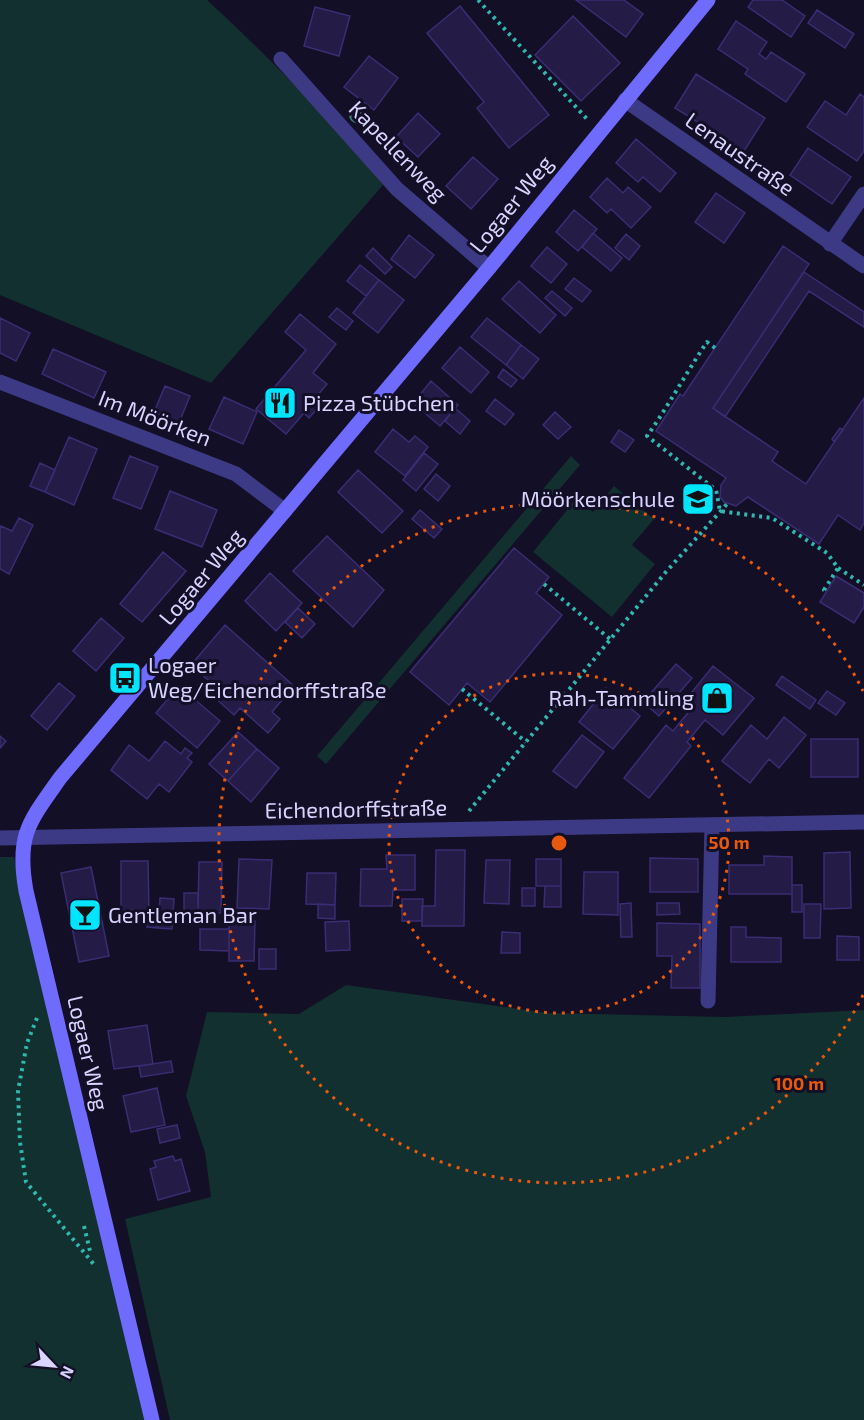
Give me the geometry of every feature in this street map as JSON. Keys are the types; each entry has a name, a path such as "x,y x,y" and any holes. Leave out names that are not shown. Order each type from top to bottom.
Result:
{"street":[{"name":"Logaer Weg","path":"152,1420 26,891 21,865 23,838 39,808 60,778 489,268 708,0"},
{"name":"Kapellenweg","path":"281,59 397,189 489,268"},
{"name":"Lenaustraße","path":"625,100 864,266"},
{"path":"830,244 864,194"},
{"name":"Im Möörken","path":"0,382 236,474 285,511"},
{"name":"Eichendorffstraße","path":"0,838 864,822"},
{"path":"708,1001 712,825"}],"path":[{"path":"478,0 599,132"},
{"path":"715,348 707,342 647,436 718,489 720,511"},
{"path":"453,830 610,639 727,504"},
{"path":"720,511 772,518 827,553 838,568 864,585"},
{"path":"826,591 824,590 838,568"},
{"path":"543,584 610,639"},
{"path":"462,689 526,742"},
{"path":"35,1006 37,1018 27,1043 18,1090 20,1142 26,1182 96,1268"}],"green space":[{"path":"0,0 207,0 298,89 383,185 211,383 0,295"},
{"path":"571,456 580,465 326,764 317,756"},
{"path":"614,486 654,519 632,545 655,564 612,617 533,552 576,499 593,512"},
{"path":"0,857 14,857 145,1420 0,1420"},
{"path":"346,985 548,1013 725,1017 864,1010 864,1420 170,1420 125,1219 211,1197 205,1152 186,1096 207,1012 299,1014"}],"building":[{"path":"576,0 624,0 643,14 626,37"},
{"path":"753,0 782,0 805,16 791,37 748,7"},
{"path":"460,6 549,115 509,148 477,108 484,102 427,33"},
{"path":"315,7 350,16 339,56 304,46"},
{"path":"817,10 854,34 845,48 808,23"},
{"path":"573,16 620,63 581,101 535,55"},
{"path":"736,21 767,42 759,54 766,59 771,52 805,74 786,102 745,74 748,69 718,49"},
{"path":"369,56 398,78 374,110 344,87"},
{"path":"696,74 765,118 744,151 675,108"},
{"path":"860,94 864,97 864,151 857,161 807,127 825,101 846,115"},
{"path":"418,113 440,134 418,157 396,137"},
{"path":"636,139 676,173 660,192 643,177 638,182 616,163"},
{"path":"808,148 851,177 832,204 790,175"},
{"path":"473,157 498,179 471,209 446,186"},
{"path":"607,178 623,193 628,187 651,207 631,228 611,209 607,213 590,197"},
{"path":"716,193 745,213 724,243 695,222"},
{"path":"574,210 597,229 578,251 556,232"},
{"path":"593,233 622,258 611,271 582,247"},
{"path":"626,234 640,246 629,260 615,248"},
{"path":"409,235 434,255 415,278 391,259"},
{"path":"783,246 809,264 713,408 778,452 772,461 806,484 864,398 864,523 860,530 838,515 819,544 748,497 736,506 724,502 720,497 721,485 726,478 656,431 680,394 683,396"},
{"path":"547,247 567,264 551,283 531,266"},
{"path":"373,248 392,267 385,274 366,256"},
{"path":"360,265 379,280 366,296 347,281"},
{"path":"804,272 864,312 864,327 809,291 725,417 713,408"},
{"path":"574,278 591,291 582,302 565,289"},
{"path":"379,280 404,300 378,333 353,313"},
{"path":"519,281 556,315 540,333 502,299"},
{"path":"552,291 572,308 565,316 545,298"},
{"path":"337,308 353,321 346,330 329,317"},
{"path":"300,314 336,344 313,373 327,384 311,403 317,409 309,418 304,413 286,434 256,409 306,350 285,332"},
{"path":"0,318 30,333 16,361 0,353"},
{"path":"487,318 521,345 506,365 471,337"},
{"path":"521,345 539,359 523,379 506,365"},
{"path":"460,347 489,372 471,393 442,368"},
{"path":"53,349 106,372 94,398 42,374"},
{"path":"503,369 517,380 511,387 498,377"},
{"path":"431,381 458,405 440,426 413,403"},
{"path":"165,386 190,396 179,423 154,412"},
{"path":"224,397 257,412 243,444 209,429"},
{"path":"495,399 514,414 505,425 486,411"},
{"path":"455,408 470,421 460,434 445,421"},
{"path":"555,412 571,427 558,439 543,425"},
{"path":"840,428 843,430 834,442 832,439"},
{"path":"393,429 409,442 415,436 428,447 405,476 375,452"},
{"path":"619,430 634,440 625,452 611,442"},
{"path":"69,437 97,449 74,505 45,492"},
{"path":"424,453 438,464 416,491 403,480"},
{"path":"130,456 158,467 141,509 113,498"},
{"path":"40,463 55,470 45,492 30,486"},
{"path":"358,470 403,511 382,533 338,492"},
{"path":"436,474 450,486 438,501 424,489"},
{"path":"170,491 217,510 202,547 155,529"},
{"path":"420,510 442,529 434,538 412,519"},
{"path":"19,518 33,525 9,574 0,569 0,529 1,526 12,531"},
{"path":"327,536 384,590 353,627 293,571"},
{"path":"514,548 549,577 536,593 562,615 490,702 467,683 449,705 410,672"},
{"path":"163,552 186,571 142,622 120,604"},
{"path":"270,573 302,603 276,631 245,601"},
{"path":"836,576 864,593 864,607 854,623 820,602"},
{"path":"298,608 315,624 302,638 285,622"},
{"path":"101,618 124,638 96,671 73,651"},
{"path":"225,625 294,686 272,712 280,719 268,733 240,708 234,715 211,694 216,687 191,665"},
{"path":"676,664 692,678 659,716 643,702"},
{"path":"713,666 754,698 723,735 705,720 687,742 691,746 649,798 624,778 666,725 673,731 691,709 684,702"},
{"path":"782,676 816,700 810,709 776,685"},
{"path":"59,683 75,696 47,730 31,716"},
{"path":"179,686 220,721 197,748 156,713"},
{"path":"606,688 640,716 613,749 579,722"},
{"path":"827,691 845,703 836,715 818,703"},
{"path":"784,717 806,735 779,768 769,759 750,783 722,761 751,725 767,739"},
{"path":"238,732 257,749 228,781 209,764"},
{"path":"582,735 604,752 576,788 553,771"},
{"path":"0,736 6,741 0,748"},
{"path":"811,739 858,739 858,777 811,777"},
{"path":"165,741 181,754 185,748 192,753 187,758 192,762 169,792 159,784 147,799 111,770 129,745 149,761"},
{"path":"257,749 279,768 251,802 228,781"},
{"path":"436,850 465,850 464,926 422,926 422,906 435,906"},
{"path":"850,852 851,908 824,909 824,853"},
{"path":"386,855 415,855 415,890 393,890 392,906 360,906 361,869 387,869"},
{"path":"764,856 792,857 792,894 729,894 729,865 764,865"},
{"path":"650,858 698,859 698,892 650,892"},
{"path":"239,859 272,860 269,909 237,908"},
{"path":"536,859 561,859 561,886 536,886"},
{"path":"486,860 510,860 509,904 484,903"},
{"path":"121,861 148,861 149,910 121,910"},
{"path":"199,862 222,862 221,913 198,912"},
{"name":"Gentleman Bar","path":"91,867 109,956 79,962 61,873"},
{"path":"584,872 618,872 618,915 583,914"},
{"path":"307,873 336,873 335,905 306,904"},
{"path":"792,885 802,885 802,912 792,912"},
{"path":"545,886 561,886 561,907 544,907"},
{"path":"522,888 535,888 535,906 522,906"},
{"path":"184,893 198,893 198,912 184,912"},
{"path":"160,898 174,899 172,929 158,928"},
{"path":"402,899 423,899 422,921 402,921"},
{"path":"631,903 632,937 621,937 620,904"},
{"path":"657,903 679,903 680,914 657,915"},
{"path":"318,904 335,905 335,919 318,918"},
{"path":"804,904 821,904 820,938 804,938"},
{"path":"149,910 159,911 158,928 147,927"},
{"path":"229,921 255,921 254,961 229,961"},
{"path":"349,921 350,950 326,951 325,922"},
{"path":"657,923 700,924 700,988 671,988 672,956 657,956"},
{"path":"731,927 746,927 746,937 781,938 781,962 731,962"},
{"path":"200,929 229,929 229,951 200,950"},
{"path":"502,932 520,933 520,953 501,953"},
{"path":"837,936 859,937 859,960 837,960"},
{"path":"259,949 276,949 276,969 259,969"},
{"path":"147,1025 153,1064 114,1069 108,1031"},
{"path":"171,1061 173,1072 141,1077 139,1066"},
{"path":"157,1088 165,1125 131,1132 123,1096"},
{"path":"177,1125 180,1138 160,1143 157,1129"},
{"path":"173,1156 175,1161 181,1159 190,1191 158,1200 150,1169 156,1167 154,1161"}],"place":[{"name":"Pizza Stübchen","path":"280,403"},
{"name":"Möörkenschule","path":"698,499"},
{"name":"Logaer Weg/Eichendorffstraße","path":"125,678"},
{"name":"Rah-Tammling","path":"717,698"},
{"name":"Gentleman Bar","path":"85,915"}]}
